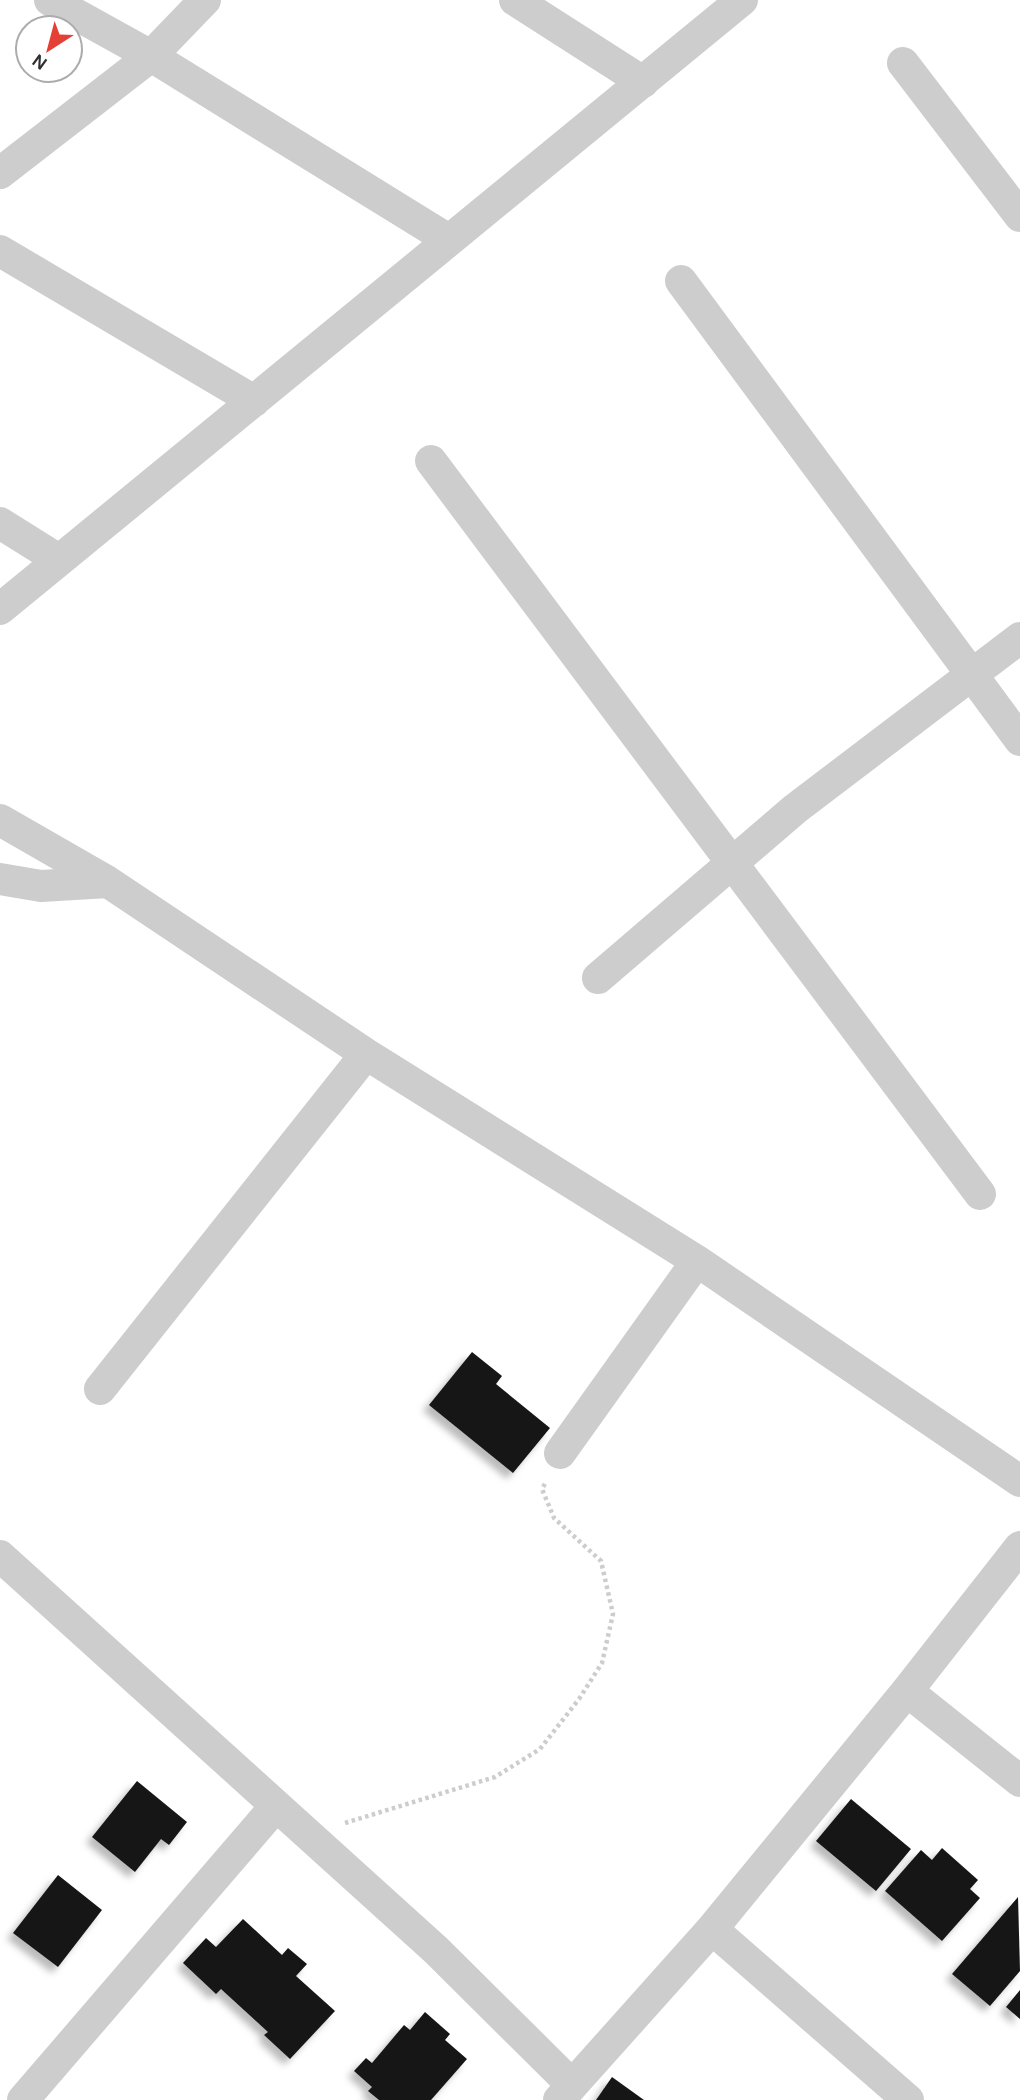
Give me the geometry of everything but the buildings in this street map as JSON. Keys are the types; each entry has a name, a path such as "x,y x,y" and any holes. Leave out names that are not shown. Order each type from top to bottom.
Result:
{"street":[{"path":"50,0 151,56 449,240"},
{"path":"0,173 151,56 205,0"},
{"path":"515,0 643,82"},
{"path":"0,609 743,0"},
{"path":"903,63 1020,216"},
{"path":"0,251 254,401"},
{"path":"681,281 1020,740"},
{"path":"431,461 981,1194"},
{"path":"0,523 59,561"},
{"path":"598,978 794,809 1020,638"},
{"path":"0,820 108,881 366,1054 697,1261 1020,1480"},
{"path":"0,880 41,886 108,881"},
{"path":"100,1389 366,1054"},
{"path":"560,1453 697,1261"},
{"path":"0,1556 436,1950 565,2093 712,1929 907,1691 1020,1547"},
{"path":"907,1691 1020,1781"},
{"path":"23,2100 275,1807"},
{"path":"712,1929 908,2100"}],"path":[{"path":"307,1835 495,1777 540,1749 579,1699 602,1663 613,1614 601,1561 554,1518 542,1489 560,1453"}]}
